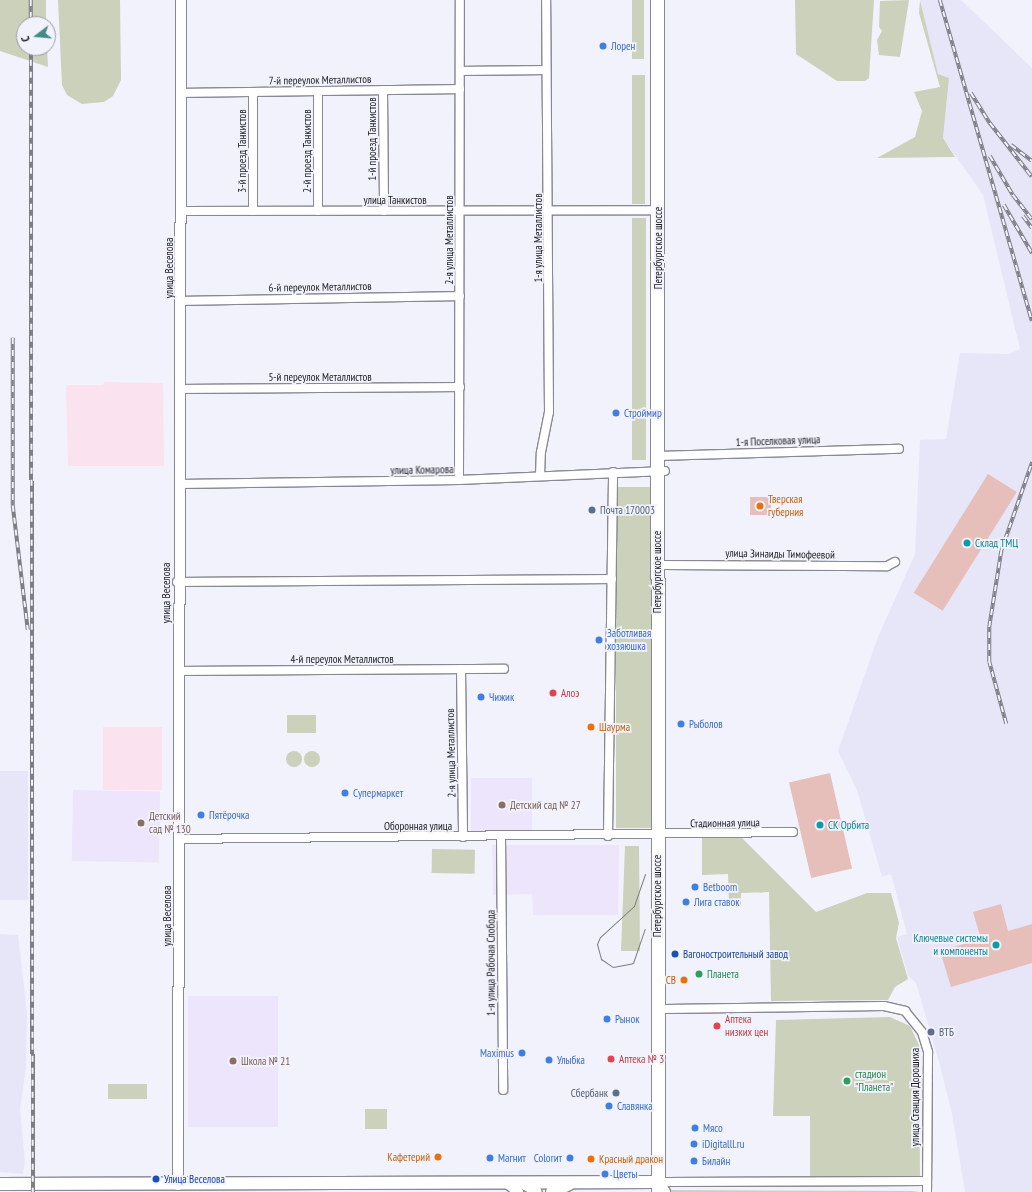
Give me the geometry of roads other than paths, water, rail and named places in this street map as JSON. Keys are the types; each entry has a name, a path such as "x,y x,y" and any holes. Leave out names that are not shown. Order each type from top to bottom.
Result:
{"main road":[{"name":"Петербургское шоссе","path":"657,0 658,210 662,455"},
{"name":"Петербургское шоссе","path":"663,0 662,455 660,565 663,1189"},
{"path":"0,1184 178,1185 506,1182 520,1187 554,1187 574,1182 663,1189"}],"street":[{"name":"улица Веселова","path":"178,1185 180,671 178,582 181,0"},
{"name":"2-я улица Металлистов","path":"459,480 460,0"},
{"name":"1-я улица Металлистов","path":"540,476 541,452 549,412 550,210 546,70 546,0"},
{"path":"460,71 546,70"},
{"name":"7-й переулок Металлистов","path":"181,93 460,89"},
{"name":"1-й проезд Танкистов","path":"383,90 384,211"},
{"name":"2-й проезд Танкистов","path":"318,91 318,211"},
{"name":"3-й проезд Танкистов","path":"252,211 253,92"},
{"name":"улица Танкистов","path":"181,211 658,210"},
{"name":"6-й переулок Металлистов","path":"180,301 460,296"},
{"name":"5-й переулок Металлистов","path":"180,389 460,387"},
{"name":"1-я Поселковая улица","path":"662,455 899,449"},
{"path":"608,836 613,472"},
{"name":"улица Комарова","path":"179,484 459,480 613,472 661,472"},
{"name":"улица Зинаиды Тимофеевой","path":"660,565 887,566 895,562"},
{"path":"178,582 612,580"},
{"name":"2-я улица Металлистов","path":"461,669 463,837"},
{"name":"4-й переулок Металлистов","path":"180,671 504,669"},
{"name":"Стадионная улица","path":"661,835 793,832"},
{"name":"Оборонная улица","path":"179,839 661,835"},
{"name":"1-я улица Рабочая Слобода","path":"501,836 503,1090"},
{"name":"улица Станция Дорошиха","path":"661,1009 884,1006 903,1010 919,1027 928,1052 926,1181 928,1192"},
{"path":"663,1189 926,1181"},
{"path":"520,1187 537,1192"}],"tram line":[{"path":"645,874 634,906 600,937 597,944 601,959 613,967 633,963 645,929"}],"railway":[{"path":"31,0 31,16"},
{"path":"940,0 1032,321"},
{"path":"31,56 33,1192"},
{"path":"971,93 990,123 1032,177"},
{"path":"1011,145 1032,161"},
{"path":"990,156 1013,195 1032,219"},
{"path":"1004,205 1032,253"},
{"path":"1023,216 1032,228"},
{"path":"13,338 13,506 28,630"},
{"path":"1006,724 989,662 989,627 1001,551 1032,462"}],"place":[{"name":"Лорен","path":"603,46"},
{"name":"Строймир","path":"616,413"},
{"name":"Тверская губерния","path":"760,506"},
{"name":"Почта 170003","path":"592,510"},
{"name":"Склад ТМЦ","path":"967,543"},
{"name":"Заботливая хозяюшка","path":"599,640"},
{"name":"Алоэ","path":"553,693"},
{"name":"Чижик","path":"481,697"},
{"name":"Рыболов","path":"681,724"},
{"name":"Шаурма","path":"591,727"},
{"name":"Супермаркет","path":"345,793"},
{"name":"Детский сад № 27","path":"502,805"},
{"name":"Пятёрочка","path":"201,815"},
{"name":"Детский сад № 130","path":"141,823"},
{"name":"СК Орбита","path":"820,825"},
{"name":"Betboom","path":"695,887"},
{"name":"Лига ставок","path":"686,902"},
{"name":"Ключевые системы и компоненты","path":"996,945"},
{"name":"Вагоностроительный завод","path":"675,954"},
{"name":"Планета","path":"699,974"},
{"name":"СВ","path":"684,980"},
{"name":"Рынок","path":"607,1019"},
{"name":"Аптека низких цен","path":"717,1026"},
{"name":"ВТБ","path":"931,1032"},
{"name":"Maximus","path":"522,1053"},
{"name":"Аптека № 3","path":"611,1059"},
{"name":"Улыбка","path":"549,1060"},
{"name":"Школа № 21","path":"233,1061"},
{"name":"стадион \"Планета\"","path":"847,1081"},
{"name":"Сбербанк","path":"616,1093"},
{"name":"Славянка","path":"609,1106"},
{"name":"Мясо","path":"695,1128"},
{"name":"iDigitalll.ru","path":"694,1144"},
{"name":"Кафетерий","path":"438,1157"},
{"name":"Магнит","path":"490,1158"},
{"name":"Colorит","path":"570,1158"},
{"name":"Красный дракон","path":"591,1159"},
{"name":"Билайн","path":"694,1161"},
{"name":"Цветы","path":"605,1174"},
{"name":"Улица Веселова","path":"156,1179"}]}
